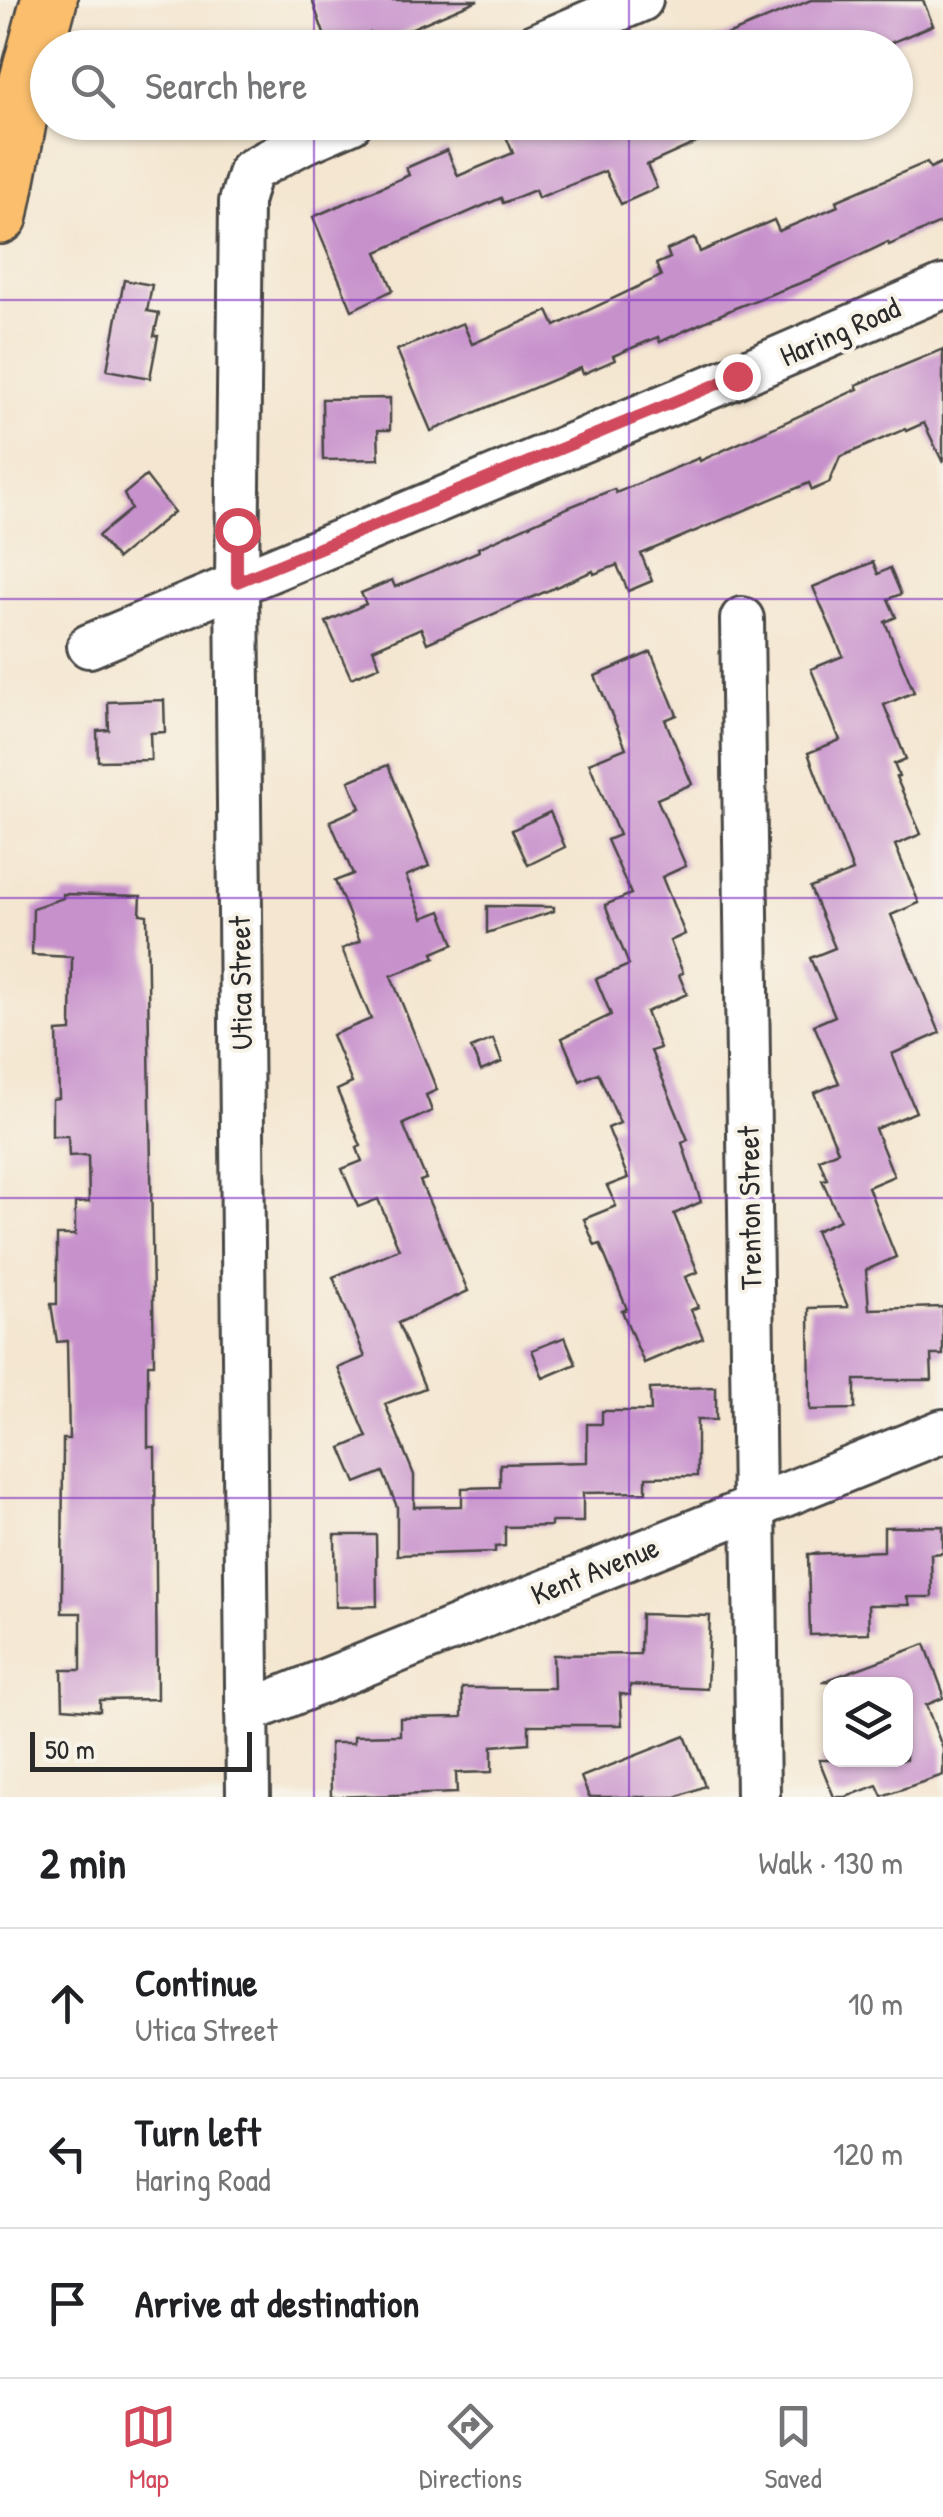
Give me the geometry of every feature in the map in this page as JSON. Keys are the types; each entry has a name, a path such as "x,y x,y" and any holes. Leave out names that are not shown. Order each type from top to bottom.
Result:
{"highway":[{"path":"41,30 49,0"},
{"path":"0,216 30,72"}],"street":[{"path":"570,30 641,0"},
{"name":"Utica Street","path":"248,1797 237,582 242,202 250,171 309,140"},
{"name":"Haring Road","path":"89,646 943,286"},
{"name":"Trenton Street","path":"742,619 758,1797"},
{"name":"Kent Avenue","path":"247,1712 943,1431"}],"building":[{"path":"312,0 478,0 408,30 323,30"},
{"path":"811,0 923,0 933,25 913,34 913,30 739,30"},
{"path":"508,140 702,140 647,165 657,188 621,204 605,171 538,198 535,190 503,203 501,198 377,252 393,290 352,310 313,217 409,175 406,168 447,150 458,176 513,153"},
{"path":"927,162 930,168 943,162 943,222 889,245 888,242 660,342 658,337 613,356 615,360 583,374 581,368 431,431 397,350 463,323 472,344 548,311 555,326 661,276 656,264 670,258 667,250 695,238 700,252 774,220 779,231 838,206 836,201"},
{"path":"124,280 152,285 147,311 159,313 150,378 107,370"},
{"path":"943,349 943,463 924,423 905,429 840,457 829,483 812,490 809,483 641,554 652,581 628,591 617,565 594,574 593,571 427,643 421,628 373,649 380,666 351,678 326,622 366,604 361,593 392,580 395,587 567,508 614,489 616,493 699,458 700,461 858,389 856,385"},
{"path":"390,398 390,430 378,430 379,459 323,460 322,399"},
{"path":"146,476 174,512 117,559 98,536 131,509 124,494"},
{"path":"873,562 878,574 890,568 901,594 888,599 896,617 885,622 914,692 884,705 906,759 894,764 899,776 896,777 921,834 895,845 919,903 891,915 940,1033 892,1054 916,1112 875,1129 894,1176 868,1187 896,1257 866,1270 869,1309 943,1307 943,1355 931,1355 932,1380 855,1380 855,1409 810,1410 809,1308 848,1307 815,1231 840,1220 822,1180 827,1179 819,1159 838,1151 814,1093 839,1083 814,1025 835,1016 810,958 835,948 810,888 853,871 808,753 840,740 811,669 843,656 813,587"},
{"path":"651,652 677,715 665,720 692,784 657,799 686,866 662,877 685,934 670,941 687,994 646,1012 660,1048 651,1051 688,1140 682,1143 701,1202 674,1214 698,1272 685,1277 698,1307 691,1310 703,1338 644,1363 600,1244 595,1246 584,1219 616,1206 607,1186 628,1178 608,1128 620,1123 598,1073 580,1081 562,1038 611,1015 596,979 629,965 605,905 631,894 607,840 619,835 589,763 626,748 595,676"},
{"path":"164,700 165,732 150,733 151,760 98,761 97,731 109,730 108,702"},
{"path":"388,765 429,866 406,876 423,918 441,911 454,944 433,953 435,958 391,976 437,1090 426,1095 432,1111 403,1124 426,1179 420,1181 468,1291 398,1323 425,1388 385,1404 414,1475 414,1507 462,1506 462,1488 500,1487 500,1464 587,1462 587,1424 602,1424 602,1411 651,1411 650,1389 716,1387 716,1420 697,1420 697,1476 646,1477 646,1492 583,1493 583,1522 505,1527 505,1546 495,1547 495,1552 397,1555 397,1507 383,1472 356,1483 341,1448 367,1437 338,1368 365,1357 333,1277 399,1249 378,1199 358,1207 342,1169 362,1161 357,1148 361,1146 337,1090 352,1083 332,1035 371,1019 342,949 360,941 335,881 353,874 330,821 360,808 349,781"},
{"path":"550,812 565,847 528,865 512,830"},
{"path":"63,894 141,896 140,914 147,915 154,1364 148,1364 148,1447 155,1447 157,1699 100,1700 100,1711 63,1708 62,1670 81,1670 81,1613 62,1613 63,1439 69,1439 67,1341 57,1342 51,1304 57,1304 57,1235 75,1235 75,1203 89,1202 88,1155 69,1156 68,1136 52,1136 52,1099 59,1098 57,1032 71,1031 72,957 32,955 33,908 63,898"},
{"path":"487,906 554,907 554,911 487,933"},
{"path":"493,1039 502,1062 481,1071 471,1048"},
{"path":"565,1337 576,1364 543,1378 532,1350"},
{"path":"943,1526 943,1553 931,1554 932,1597 907,1597 910,1605 868,1605 869,1633 810,1635 808,1554 884,1551 884,1527"},
{"path":"335,1535 376,1535 377,1606 336,1607"},
{"path":"641,1614 710,1616 707,1689 630,1685 630,1695 620,1694 622,1725 529,1725 529,1743 492,1746 492,1772 456,1773 457,1793 331,1797 330,1743 354,1743 354,1736 400,1735 400,1718 462,1717 462,1688 554,1688 553,1655 640,1654"},
{"path":"925,1644 943,1692 943,1698 926,1705 943,1749 943,1775 882,1796 877,1785 846,1797 834,1797 819,1760 823,1760 823,1767 913,1767 913,1677 836,1677"},
{"path":"685,1736 705,1786 676,1797 589,1797 581,1777"}],"route":[{"path":"237,530 237,582 737,376"}]}
